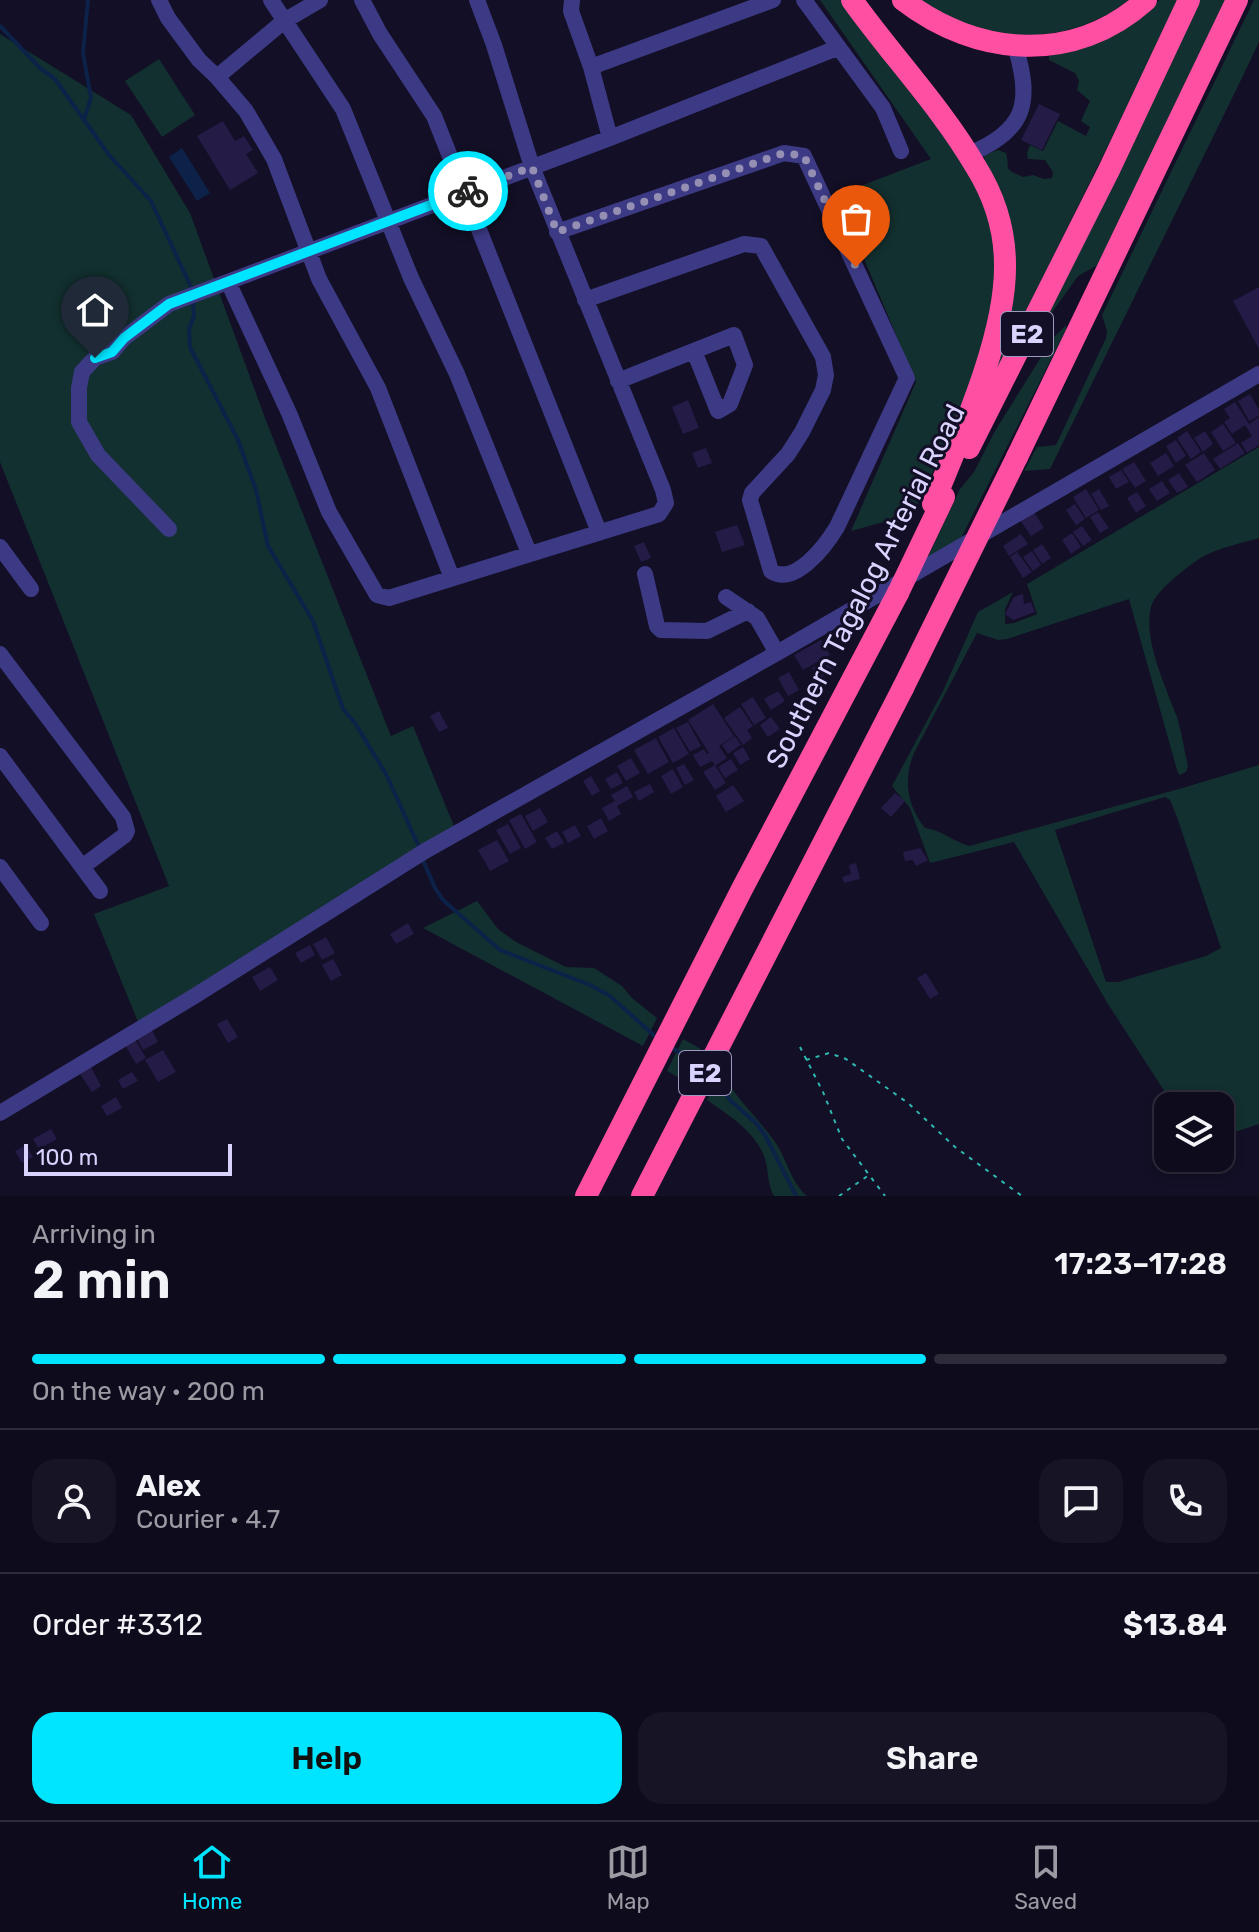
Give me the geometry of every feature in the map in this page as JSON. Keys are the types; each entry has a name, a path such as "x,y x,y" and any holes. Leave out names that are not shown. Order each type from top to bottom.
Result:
{"highway":[{"path":"852,0 969,154 987,186 1000,223 1005,265 997,325 939,501"},
{"path":"903,0 947,26 982,39 1015,46 1048,46 1089,36 1120,20 1146,0"},
{"name":"Southern Tagalog Arterial Road","path":"586,1196 692,984 898,593 939,501 1109,170 1189,0"},
{"name":"E2","path":"642,1196 903,688 1237,0"}],"street":[{"path":"159,0 168,18 199,60 246,111 274,159 329,301 378,388 452,578"},
{"path":"271,0 343,109 388,221 457,374 529,553"},
{"path":"217,77 284,21 320,0"},
{"path":"362,0 380,34 426,100 466,192 599,532"},
{"path":"229,284 289,413 329,512 377,595 389,598 659,514 666,503 532,167 477,0"},
{"path":"572,0 571,11 591,67 610,138"},
{"path":"591,67 773,0"},
{"path":"804,0 883,108 901,151"},
{"path":"969,154 1002,138 1013,126 1020,110 1024,81 1015,46"},
{"path":"169,529 98,455 79,422 79,388 82,372 95,358 112,352 124,338 169,304 229,284 610,138 837,48"},
{"path":"557,232 784,153 804,156 907,378 837,527 815,557 790,574 782,576 771,571 751,507 752,493 788,454 802,432 823,390 826,375 823,357 761,246 744,244 585,300"},
{"path":"618,381 694,351"},
{"path":"0,1113 419,856 1259,374"},
{"path":"0,547 31,589"},
{"path":"645,574 657,626 661,630 707,631 748,611"},
{"path":"726,597 748,611 765,628 777,653"},
{"path":"0,654 123,817 125,835 82,867"},
{"path":"0,756 100,891"},
{"path":"0,867 41,923"}],"path":[{"path":"800,1047 842,1139 885,1196"},
{"path":"806,1060 829,1053 846,1059 908,1103 955,1147 1022,1196"},
{"path":"839,1196 870,1174"}],"green space":[{"path":"820,0 843,0 945,132 977,189 988,218 994,254 994,292 976,370 946,446 913,514 851,531 916,382 837,195 931,159"},
{"path":"919,0 1129,0 1088,23 1066,30 1020,35 974,28 947,17"},
{"path":"1160,0 1180,0 997,370 1006,314 984,155 998,150 1006,153 1008,168 1012,172 1023,177 1052,178 1053,172 1045,160 1028,159 1030,145 1043,151 1058,121 1086,136 1090,127 1081,121 1090,101 1077,90 1079,81 1075,73 1049,60 1049,56 1108,34"},
{"path":"1199,0 1227,0 1103,258 1096,266 1078,276 1043,325"},
{"path":"1254,0 1259,0 1259,42 1239,84 1050,469 1024,471 1037,447 1056,445 1106,338 1102,315"},
{"path":"0,34 131,115 190,213 265,418 391,736 413,726 456,831 138,1022 94,914 169,886 0,462"},
{"path":"159,59 195,115 162,137 125,81"},
{"path":"1066,325 958,544 926,561 960,489 974,472 995,431 1053,338"},
{"path":"1259,447 1259,538 1219,550 1184,570 1155,598 1149,617 1152,646 1179,723 1188,766 1186,772 1179,775 1177,770 1129,599 1007,639 998,640 977,633 914,753 908,782 914,811 925,828 969,846 1259,765 1259,1124 1234,1132 1234,1092 1165,1092 1108,1004 1014,842 930,863 910,808 892,786 943,691 978,612 1013,592 1005,609 1005,624 1037,614 1027,584","holes":["1165,797 1170,800 1221,948 1206,956 1118,982 1106,982 1055,830"]},
{"path":"477,901 498,929 516,942 566,967 594,968 622,986 657,1018 643,1046 423,928"},
{"path":"683,1039 701,1049 685,1081 667,1071"},
{"path":"722,1071 733,1090 775,1142 797,1184 807,1196 774,1196 765,1159 755,1140 707,1100"}],"water":[{"path":"182,148 210,193 197,201 169,157"}],"building":[{"path":"1039,104 1060,114 1042,150 1021,140"},
{"path":"223,121 235,141 244,136 253,150 246,154 258,173 230,190 197,136"},
{"path":"1259,287 1259,349 1233,301"},
{"path":"1250,394 1259,416 1249,421 1238,401"},
{"path":"688,400 699,428 683,434 672,407"},
{"path":"1235,402 1249,424 1259,417 1259,445 1247,453 1241,443 1252,436 1245,425 1232,434 1224,422 1230,418 1224,409"},
{"path":"1223,424 1236,443 1223,451 1211,432"},
{"path":"1187,431 1201,452 1191,459 1177,438"},
{"path":"1205,431 1213,444 1203,452 1194,438"},
{"path":"1176,440 1186,456 1176,463 1166,446"},
{"path":"1238,443 1245,453 1220,469 1213,459"},
{"path":"706,448 712,463 698,468 692,453"},
{"path":"1166,453 1174,466 1158,476 1150,463"},
{"path":"1204,453 1215,470 1197,482 1185,465"},
{"path":"1134,462 1146,481 1135,488 1122,469"},
{"path":"1121,470 1129,482 1116,489 1109,477"},
{"path":"1179,473 1188,487 1177,493 1168,480"},
{"path":"1162,481 1170,493 1157,501 1149,489"},
{"path":"1086,489 1099,510 1086,518 1073,497"},
{"path":"1099,489 1109,506 1101,510 1091,494"},
{"path":"1137,492 1146,506 1136,513 1127,498"},
{"path":"1075,504 1085,519 1076,525 1066,510"},
{"path":"1034,512 1044,528 1031,536 1020,520"},
{"path":"1098,512 1109,528 1100,533 1090,517"},
{"path":"737,525 745,545 722,552 715,532"},
{"path":"1082,526 1092,540 1083,546 1073,532"},
{"path":"1072,533 1081,547 1071,554 1062,540"},
{"path":"1021,534 1028,544 1009,556 1003,546"},
{"path":"644,542 651,558 641,562 634,546"},
{"path":"1042,544 1051,558 1042,564 1033,550"},
{"path":"1032,551 1041,565 1033,571 1023,557"},
{"path":"1017,552 1032,572 1023,578 1010,557"},
{"path":"1023,594 1024,604 1031,602 1035,612 1013,620 1005,614 1014,597"},
{"path":"821,640 830,655 803,670 794,655"},
{"path":"830,657 837,667 819,679 812,668"},
{"path":"789,672 799,690 788,696 778,678"},
{"path":"778,691 785,701 771,710 764,699"},
{"path":"753,697 766,718 754,725 741,704"},
{"path":"713,704 734,736 719,746 727,758 715,766 712,761 700,767 693,755 704,749 709,753 688,720"},
{"path":"740,707 753,726 747,730 752,738 743,745 724,718"},
{"path":"439,711 448,728 439,732 430,716"},
{"path":"771,717 780,729 768,737 760,725"},
{"path":"688,722 701,746 690,752 676,728"},
{"path":"674,728 689,754 673,763 658,737"},
{"path":"735,736 741,745 728,754 722,745"},
{"path":"656,738 669,762 648,774 634,750"},
{"path":"743,747 750,759 740,765 733,753"},
{"path":"631,758 640,773 626,781 617,766"},
{"path":"731,759 738,770 725,778 718,767"},
{"path":"684,764 694,780 685,785 676,768"},
{"path":"715,765 726,783 715,790 703,772"},
{"path":"673,769 683,787 671,794 661,776"},
{"path":"617,772 623,783 611,789 605,779"},
{"path":"591,776 600,791 592,796 583,781"},
{"path":"650,784 654,792 639,801 634,792"},
{"path":"733,785 744,801 726,812 716,796"},
{"path":"627,786 633,797 617,806 621,814 609,821 602,808 615,801 611,795"},
{"path":"895,793 905,801 891,817 881,808"},
{"path":"540,808 548,822 533,831 525,816"},
{"path":"521,814 537,842 525,849 509,820"},
{"path":"601,818 608,831 594,839 587,826"},
{"path":"508,824 521,848 510,854 496,830"},
{"path":"575,825 581,836 568,843 562,832"},
{"path":"557,831 564,843 552,849 545,838"},
{"path":"497,840 509,861 490,871 478,850"},
{"path":"920,848 928,860 916,866 913,860 905,861 903,852"},
{"path":"856,863 860,879 844,883 842,877 851,874 849,865"},
{"path":"408,923 414,934 396,944 390,934"},
{"path":"326,937 335,953 322,960 313,944"},
{"path":"310,945 315,955 301,963 295,953"},
{"path":"333,959 342,975 331,981 322,965"},
{"path":"270,967 278,980 260,991 252,977"},
{"path":"926,973 939,994 930,999 917,978"},
{"path":"227,1019 238,1037 228,1043 217,1024"},
{"path":"151,1028 158,1042 143,1050 136,1037"},
{"path":"135,1039 146,1058 136,1064 125,1045"},
{"path":"163,1050 176,1072 158,1082 145,1060"},
{"path":"91,1067 101,1086 92,1092 80,1074"},
{"path":"132,1072 138,1081 123,1089 118,1080"},
{"path":"116,1097 122,1108 107,1116 101,1106"},
{"path":"51,1129 57,1139 39,1149 33,1139"},
{"path":"26,1145 33,1157 22,1163 15,1151"}],"waterway":[{"path":"84,119 91,98 83,53 88,0"},
{"path":"0,26 41,69 55,79 109,155 151,201 192,289"},
{"path":"193,302 190,347 238,440 256,490 268,546 313,621 343,709 386,774 420,849"},
{"path":"422,858 443,900 500,950 590,985 610,996 658,1039"},
{"path":"669,1046 702,1066"},
{"path":"712,1075 730,1100 765,1135 796,1196"}],"way so far":[{"path":"468,191 532,167 557,232 784,153 799,153 804,156 856,267"}],"route":[{"path":"95,358 112,352 124,338 169,304 229,284 468,191"}]}
